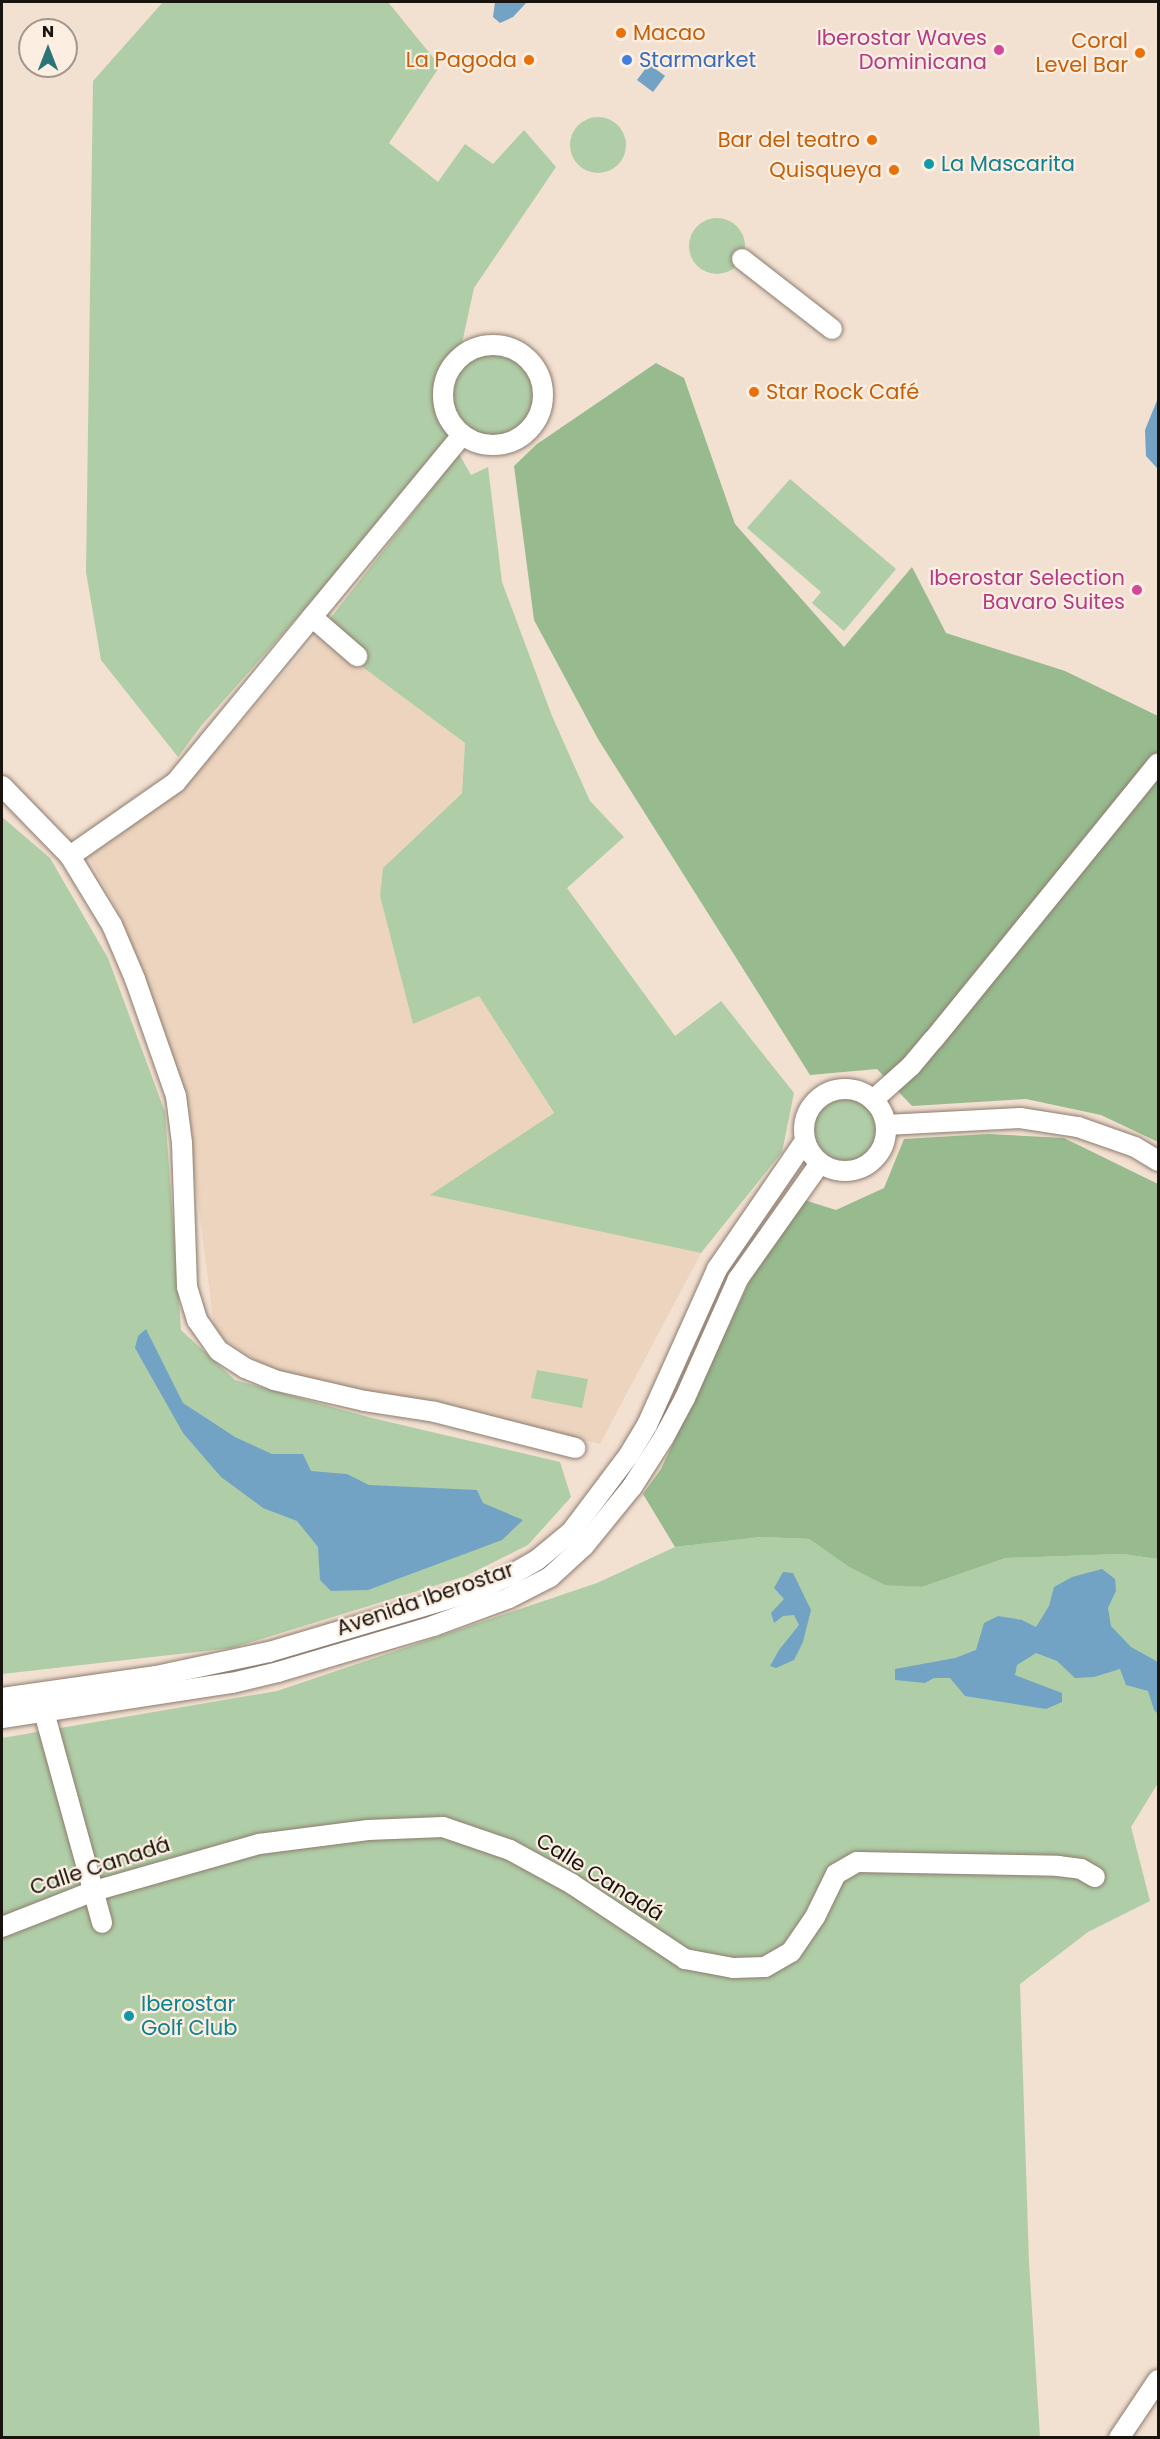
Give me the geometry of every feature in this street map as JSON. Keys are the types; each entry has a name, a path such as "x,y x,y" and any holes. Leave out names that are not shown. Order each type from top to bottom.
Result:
{"street":[{"path":"742,260 832,328"},
{"path":"485,345 502,345 518,351 531,362 540,376 543,393 541,410 535,423 526,434 500,445 485,445 462,435 452,425 442,398 449,370 469,351 485,345"},
{"path":"70,856 176,782 462,435"},
{"path":"312,617 357,656"},
{"path":"873,1100 911,1066 934,1039 1158,763"},
{"path":"2,786 70,856 112,925 135,979 176,1096 182,1143 187,1287 197,1320 219,1351 245,1368 274,1380 365,1401 435,1412 575,1448"},
{"path":"849,1090 873,1100 884,1116 886,1125 886,1139 881,1151 872,1162 860,1169 839,1171 820,1163 811,1154 805,1142 804,1128 807,1116 824,1095 849,1090"},
{"path":"886,1125 1020,1118 1078,1127 1135,1147 1158,1161"},
{"name":"Avenida Iberostar","path":"2,1698 156,1676 269,1652 475,1591 537,1560 571,1532 629,1455 647,1425 717,1269 805,1142"},
{"name":"Avenida Iberostar","path":"2,1718 232,1683 278,1672 433,1626 509,1598 550,1577 584,1546 638,1477 685,1398 738,1279 820,1163"},
{"path":"39,1693 102,1923"},
{"name":"Calle Canadá","path":"2,1927 94,1891 260,1844 368,1830 442,1827 510,1850 572,1884 685,1959 733,1968 765,1967 791,1952 815,1917 836,1874 857,1862 1058,1866 1081,1869 1095,1877"},
{"path":"1119,2438 1158,2380"}],"shaded area":[{"path":"318,634 465,743 462,792 383,868 380,896 413,1023 479,996 554,1114 431,1195 701,1253 600,1444 273,1371 215,1334 183,1085 120,915 88,856 227,739"}],"green space":[{"path":"163,2 388,2 440,66 389,143 438,182 465,144 493,164 524,130 556,167 474,288 462,343 444,362 437,413 449,436 343,565 201,726 178,757 101,660 86,572 93,81"},
{"path":"592,117 604,117 614,121 622,129 626,145 622,161 614,169 604,173 592,173 582,169 574,161 570,151 570,139 574,129 582,121"},
{"path":"717,218 728,220 737,226 743,235 745,246 743,257 737,266 728,272 717,274 706,272 697,266 691,257 689,246 691,235 697,226 706,220"},
{"path":"493,345 521,353 535,367 543,395 535,423 521,437 493,445 465,437 451,423 443,395 451,367 465,353"},
{"path":"656,363 684,378 735,524 844,647 912,567 946,633 1065,671 1158,716 1158,1142 1101,1115 1026,1099 912,1106 877,1069 810,1075 598,739 534,620 514,466 537,444"},
{"path":"459,454 471,475 488,467 502,582 552,716 590,801 624,837 567,888 675,1036 721,1001 794,1093 782,1152 701,1253 430,1195 554,1113 479,996 413,1024 380,896 383,868 462,793 465,743 318,634"},
{"path":"790,479 896,569 844,631 812,603 821,592 747,528"},
{"path":"2,817 50,858 108,958 165,1112 181,1330 235,1380 372,1418 560,1462 571,1497 528,1545 466,1576 232,1648 2,1674"},
{"path":"845,1089 861,1092 874,1101 883,1114 886,1130 883,1146 874,1159 861,1168 845,1171 829,1168 816,1159 807,1146 804,1130 807,1114 816,1101 829,1092"},
{"path":"988,1134 1064,1138 1158,1184 1158,1559 1122,1554 1006,1558 922,1587 885,1585 849,1567 809,1539 761,1537 675,1547 643,1494 661,1469 751,1278 801,1199 836,1210 884,1188 904,1139"},
{"path":"537,1370 588,1379 582,1408 531,1398"},
{"path":"761,1537 809,1539 849,1567 885,1584 922,1587 1006,1558 1122,1554 1158,1559 1158,1783 1131,1827 1150,1901 1088,1932 1020,1984 1029,2262 1040,2437 2,2438 2,1738 277,1691 597,1583 675,1547"}],"water":[{"path":"495,2 527,2 513,17 500,23 493,17"},
{"path":"649,64 665,76 653,92 637,80"},
{"path":"1158,398 1157,468 1146,456 1145,430"},
{"path":"146,1329 183,1403 235,1437 272,1454 303,1454 311,1471 347,1474 369,1485 477,1490 483,1503 523,1520 502,1540 368,1590 331,1591 320,1580 318,1547 297,1521 263,1508 221,1477 183,1433 135,1348 138,1336"},
{"path":"1102,1569 1115,1579 1116,1591 1108,1608 1111,1626 1131,1647 1158,1662 1158,1714 1154,1710 1148,1691 1126,1685 1120,1669 1094,1677 1075,1678 1057,1661 1036,1653 1017,1665 1015,1675 1062,1693 1062,1702 1046,1709 965,1696 950,1678 934,1678 925,1683 895,1680 895,1669 955,1658 976,1650 984,1623 998,1616 1022,1620 1036,1627 1049,1606 1054,1587 1072,1577"},
{"path":"783,1572 793,1573 811,1610 803,1642 794,1660 776,1668 770,1666 779,1650 799,1625 794,1615 783,1616 774,1623 771,1613 784,1599 774,1588"}],"place":[{"name":"Macao","path":"621,33"},
{"name":"Iberostar Waves Dominicana","path":"999,50"},
{"name":"Coral Level Bar","path":"1140,53"},
{"name":"La Pagoda","path":"529,60"},
{"name":"Starmarket","path":"627,60"},
{"name":"Bar del teatro","path":"872,140"},
{"name":"La Mascarita","path":"929,164"},
{"name":"Quisqueya","path":"894,170"},
{"name":"Star Rock Café","path":"754,392"},
{"name":"Iberostar Selection Bavaro Suites","path":"1137,590"},
{"name":"Iberostar Golf Club","path":"129,2016"}]}
